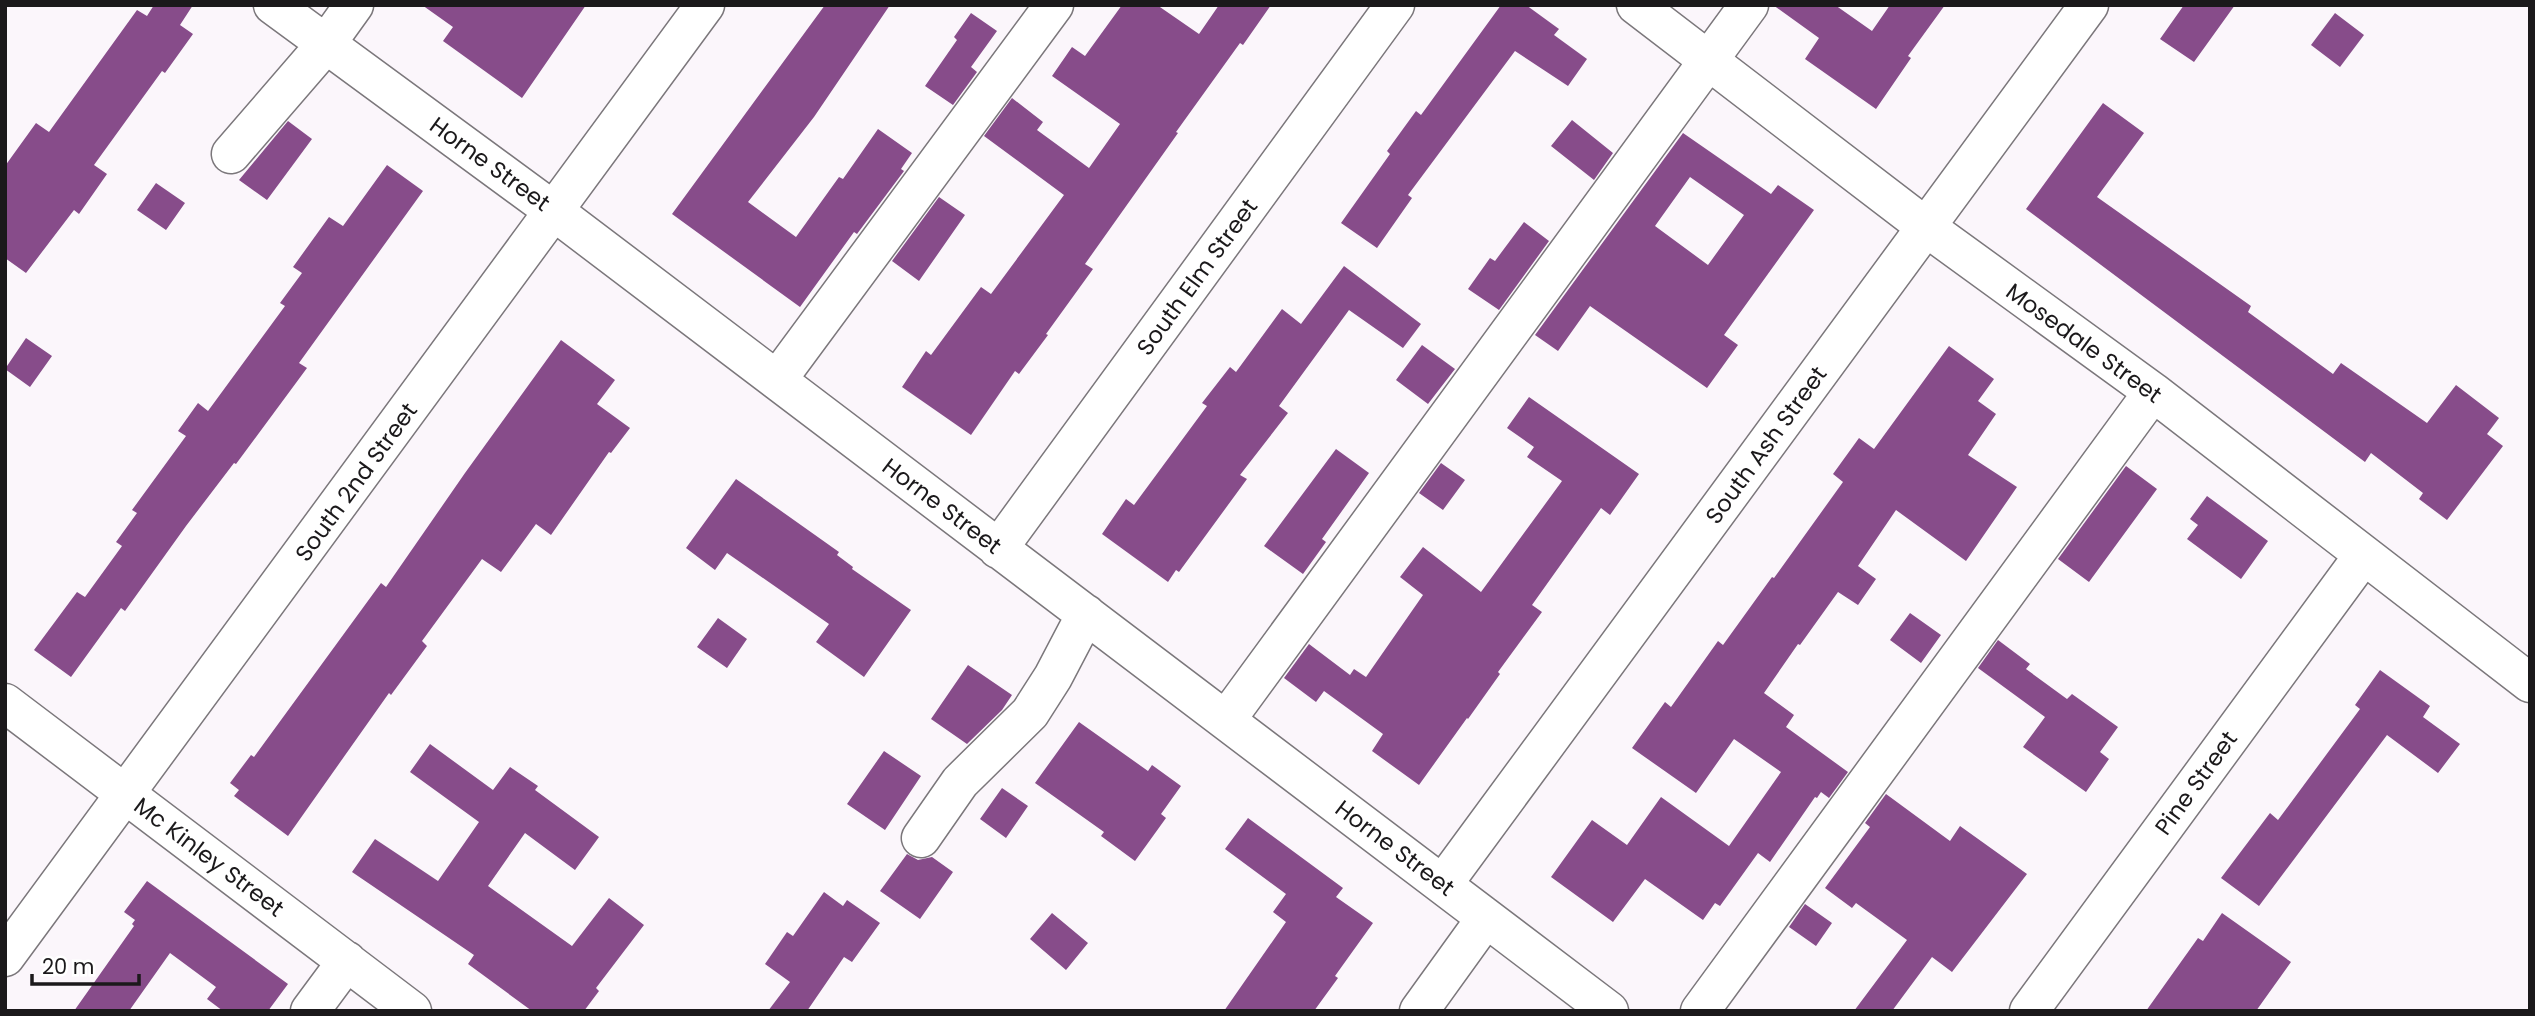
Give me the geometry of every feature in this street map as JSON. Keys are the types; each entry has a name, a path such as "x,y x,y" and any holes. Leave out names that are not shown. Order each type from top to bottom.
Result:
{"street":[{"name":"Horne Street","path":"272,5 555,212 1609,1011"},
{"path":"231,155 326,44 354,5"},
{"name":"South 2nd Street","path":"5,957 705,5"},
{"path":"777,380 1054,5"},
{"name":"South Elm Street","path":"998,549 1395,5"},
{"name":"Mosedale Street","path":"1636,5 1926,227 2153,392 2530,683"},
{"path":"1226,720 1749,5"},
{"name":"South Ash Street","path":"1443,884 2089,5"},
{"path":"1700,1011 2153,392"},
{"name":"Pine Street","path":"2029,1011 2363,556"},
{"path":"921,838 960,782 1030,713 1053,677 1086,614"},
{"name":"Mc Kinley Street","path":"5,703 412,1011"},
{"path":"1419,1011 1486,918"},
{"path":"310,1011 347,961"}],"building":[{"path":"154,5 193,5 180,25 193,34 165,73 162,71 94,165 107,174 79,214 74,210 26,273 5,258 5,166 36,123 49,132 137,10 147,16"},
{"path":"422,5 586,5 522,98 443,41 453,27"},
{"path":"825,5 890,5 814,117 748,202 796,237 839,177 843,179 878,129 912,153 901,169 904,171 857,234 854,232 800,307 672,214"},
{"path":"1122,5 1157,5 1199,34 1219,5 1271,5 1176,132 1178,133 1085,264 1093,269 1046,334 1048,335 1019,374 1015,371 971,435 902,387 926,351 931,355 981,287 991,294 1064,195 984,136 1012,98 1043,122 1037,130 1089,168 1120,124 1052,76 1072,47 1085,56"},
{"path":"1501,5 1526,5 1559,29 1554,35 1587,59 1568,86 1515,51 1408,195 1412,198 1377,248 1341,223 1390,154 1387,151 1416,111 1421,115"},
{"path":"1773,5 1835,5 1872,31 1890,5 1945,5 1908,56 1911,58 1876,109 1805,59 1819,38"},
{"path":"2184,5 2235,5 2194,62 2160,39"},
{"path":"971,13 997,31 971,67 977,72 953,105 925,86 957,40 954,37"},
{"path":"2335,13 2364,35 2340,67 2311,45"},
{"path":"2103,103 2144,133 2097,197 2251,306 2248,312 2333,374 2341,363 2427,423 2456,385 2499,418 2487,434 2503,446 2447,520 2419,499 2423,493 2371,453 2365,462 2026,209"},
{"path":"1572,120 1613,153 1594,180 1551,146"},
{"path":"288,121 312,139 267,200 239,180"},
{"path":"1683,133 1771,194 1778,185 1814,210 1724,335 1738,345 1707,388 1590,306 1558,351 1535,335","holes":["1690,177 1744,215 1708,265 1655,226"]},
{"path":"387,165 423,191 299,363 307,368 186,526 125,611 121,608 71,677 34,650 77,592 85,597 122,546 116,542 137,513 132,510 186,436 178,431 198,403 208,411 285,306 280,303 302,273 293,267 329,217 343,226"},
{"path":"156,183 185,203 166,230 137,210"},
{"path":"939,197 965,215 919,281 892,261"},
{"path":"1524,222 1549,241 1499,310 1468,289 1490,258 1495,261"},
{"path":"1344,266 1421,324 1403,348 1349,310 1279,406 1288,413 1240,475 1247,479 1179,572 1176,570 1168,582 1102,534 1126,499 1134,505 1207,406 1202,403 1230,367 1236,372 1282,309 1301,324"},
{"path":"26,338 52,356 30,387 5,369"},
{"path":"561,340 615,380 597,404 630,428 611,453 609,452 551,535 536,524 501,572 482,559 422,641 427,646 391,695 389,693 288,836 234,796 239,790 230,783 251,755 254,757 381,583 386,587"},
{"path":"1422,345 1455,369 1428,404 1396,380"},
{"path":"1949,346 1994,379 1978,401 1996,414 1968,455 2017,487 1966,561 1896,510 1858,566 1876,579 1858,605 1838,592 1764,693 1794,715 1786,727 1848,772 1829,798 1821,792 1815,797 1770,862 1758,853 1720,906 1715,903 1703,920 1645,879 1613,922 1551,877 1592,820 1627,845 1661,797 1729,846 1781,772 1734,739 1696,793 1632,748 1665,702 1671,707 1718,641 1723,645 1772,577 1774,578 1843,482 1833,474 1859,438 1874,449"},
{"path":"1529,397 1639,474 1610,515 1601,508 1532,605 1542,612 1419,785 1372,751 1383,734 1324,691 1316,702 1284,678 1309,644 1350,675 1354,669 1366,677 1423,595 1400,577 1423,547 1481,592 1562,481 1527,457 1534,447 1507,428"},
{"path":"1336,449 1369,473 1322,539 1326,542 1303,574 1264,546"},
{"path":"1441,463 1465,480 1443,510 1419,493"},
{"path":"2126,466 2157,489 2089,582 2058,559"},
{"path":"736,479 839,552 837,555 853,567 852,569 911,610 864,677 816,642 829,624 727,553 715,570 686,548"},
{"path":"2207,496 2268,541 2241,579 2187,539 2198,525 2190,519"},
{"path":"1910,613 1941,635 1921,663 1890,640"},
{"path":"718,618 747,639 727,668 697,647"},
{"path":"1998,640 2030,664 2026,669 2067,699 2072,694 2118,727 2100,752 2109,759 2086,792 2023,747 2045,717 1978,668"},
{"path":"968,665 1012,695 1002,710 967,744 931,719"},
{"path":"2380,670 2430,706 2423,717 2460,744 2438,773 2387,735 2259,906 2221,878 2270,813 2278,820 2360,709 2355,705"},
{"path":"1079,722 1148,771 1152,765 1181,786 1161,814 1166,818 1135,861 1101,836 1104,832 1035,783"},
{"path":"430,744 493,790 510,767 538,786 535,790 599,837 575,870 525,833 488,886 572,946 609,898 644,925 596,988 599,991 584,1011 532,1011 468,964 474,955 352,872 375,839 438,881 479,822 410,772"},
{"path":"884,751 921,776 885,830 847,804"},
{"path":"1002,788 1028,806 1006,838 980,819"},
{"path":"1886,794 1950,841 1960,826 2027,874 1952,972 1932,957 1892,1011 1854,1011 1907,940 1856,903 1852,908 1825,888 1870,827 1865,823"},
{"path":"1248,818 1343,888 1336,897 1373,923 1314,1011 1224,1011 1286,922 1273,912 1286,894 1225,849"},
{"path":"907,854 918,860 932,857 953,872 920,919 880,891"},
{"path":"147,881 288,984 268,1011 223,1011 207,999 216,987 170,953 129,1011 74,1011 134,926 132,924 135,920 124,912"},
{"path":"824,892 843,906 847,900 880,923 852,962 844,957 807,1011 768,1011 790,982 765,964 787,932 793,936"},
{"path":"1805,904 1832,923 1816,946 1789,927"},
{"path":"1052,913 1088,943 1066,970 1030,939"},
{"path":"2222,913 2291,962 2256,1011 2146,1011 2198,938 2203,941"}]}
